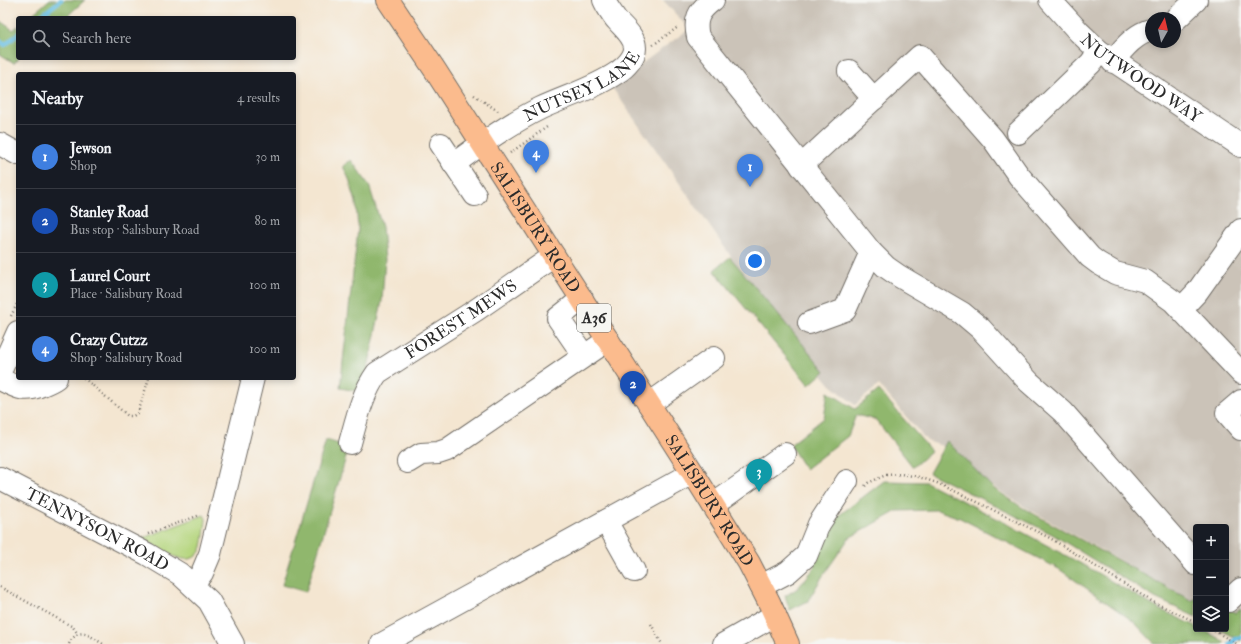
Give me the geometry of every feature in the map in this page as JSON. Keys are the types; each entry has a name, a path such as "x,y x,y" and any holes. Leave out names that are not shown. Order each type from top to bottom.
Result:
{"main road":[{"name":"SALISBURY ROAD","path":"388,0 435,70 693,473 749,564 788,644"}],"street":[{"path":"604,0 608,9 634,41 634,52"},
{"path":"713,0 703,9 696,21 698,38 702,45 871,252 886,267 962,314 981,329 1028,382 1063,412 1193,561"},
{"name":"NUTWOOD WAY","path":"1050,0 1070,10 1090,43 1106,56 1241,146"},
{"path":"1181,14 1196,0"},
{"path":"1018,133 1091,62 1124,48 1140,34 1145,32"},
{"name":"NUTSEY LANE","path":"454,164 481,143 512,124 618,72 628,63 634,52"},
{"path":"801,166 920,56 993,139 1019,176 1090,257 1115,273 1145,281 1173,301 1241,373"},
{"path":"849,71 874,99"},
{"path":"0,144 16,153"},
{"path":"441,144 475,195"},
{"path":"1181,309 1197,292 1241,230"},
{"path":"809,323 845,310 871,252"},
{"name":"FOREST MEWS","path":"350,443 363,397 377,373 476,310 554,256"},
{"path":"582,299 558,318 584,356"},
{"path":"0,372 16,336"},
{"path":"408,462 421,454 438,453 447,450 608,340"},
{"path":"649,404 714,358"},
{"path":"0,379 18,388 26,390 52,380"},
{"path":"193,585 202,572 210,554 253,380"},
{"path":"1241,401 1227,413 1241,429"},
{"path":"713,506 785,454"},
{"path":"382,644 693,473"},
{"name":"TENNYSON ROAD","path":"0,478 147,554 175,571 193,585 209,601 233,644"},
{"path":"761,586 788,572 806,556 819,524 855,484"},
{"path":"606,521 634,571"},
{"path":"1229,600 1241,590"},
{"path":"724,644 775,615"}],"path":[{"name":"NUTSEY LANE","path":"634,52 644,51 682,24 696,21"},
{"path":"469,92 507,117 512,124"},
{"path":"86,380 128,416 133,416 138,413 149,380"},
{"path":"855,484 868,483 886,475 901,474 919,477 937,483 1050,538 1153,602 1193,621"},
{"path":"146,535 202,515"},
{"path":"0,587 73,627 78,634"},
{"path":"651,624 662,644"},
{"path":"1216,632 1237,644"},
{"path":"69,644 74,636 82,633 103,644"}],"shaded area":[{"path":"663,0 1241,0 1241,613 1229,619 1229,524 1193,524 1193,601 1023,506 983,480 951,449 927,441 879,385 855,405 831,385 775,319 611,86 689,29"}],"green space":[{"path":"49,0 85,0 67,16 30,16"},
{"path":"0,21 13,30 16,28 17,60 14,63 0,54"},
{"path":"351,160 369,185 382,227 385,259 382,301 363,392 340,388 358,229 356,202 349,179 343,166"},
{"path":"730,257 825,371 809,385 714,270"},
{"path":"879,390 931,451 913,467 876,420 856,415 848,436 805,469 790,445 824,418 828,392 855,409"},
{"path":"326,440 349,447 306,592 282,585"},
{"path":"947,441 993,488 1023,508 1192,601 1193,600 1193,616 1155,598 1052,534 929,473"},
{"path":"884,481 926,482 1089,568 1157,608 1193,625 1193,632 1207,632 1225,642 1222,644 1155,644 1133,621 1059,569 960,518 937,510 897,511 849,538 822,577 808,601 790,610 785,596 798,588 816,566 808,561 816,533"},
{"path":"204,515 206,519 202,547 197,555 191,559 183,559 174,556 143,538"},
{"path":"1241,609 1241,641 1225,632 1229,632 1229,610 1236,613"}],"waterway":[{"path":"41,16 61,0"},
{"path":"0,41 5,45 16,36"},
{"path":"1230,644 1241,637"}],"place":[{"name":"Crazy Cutzz","path":"536,173"},
{"name":"Jewson","path":"750,187"},
{"name":"Stanley Road","path":"633,404"},
{"name":"Laurel Court","path":"759,492"}]}
